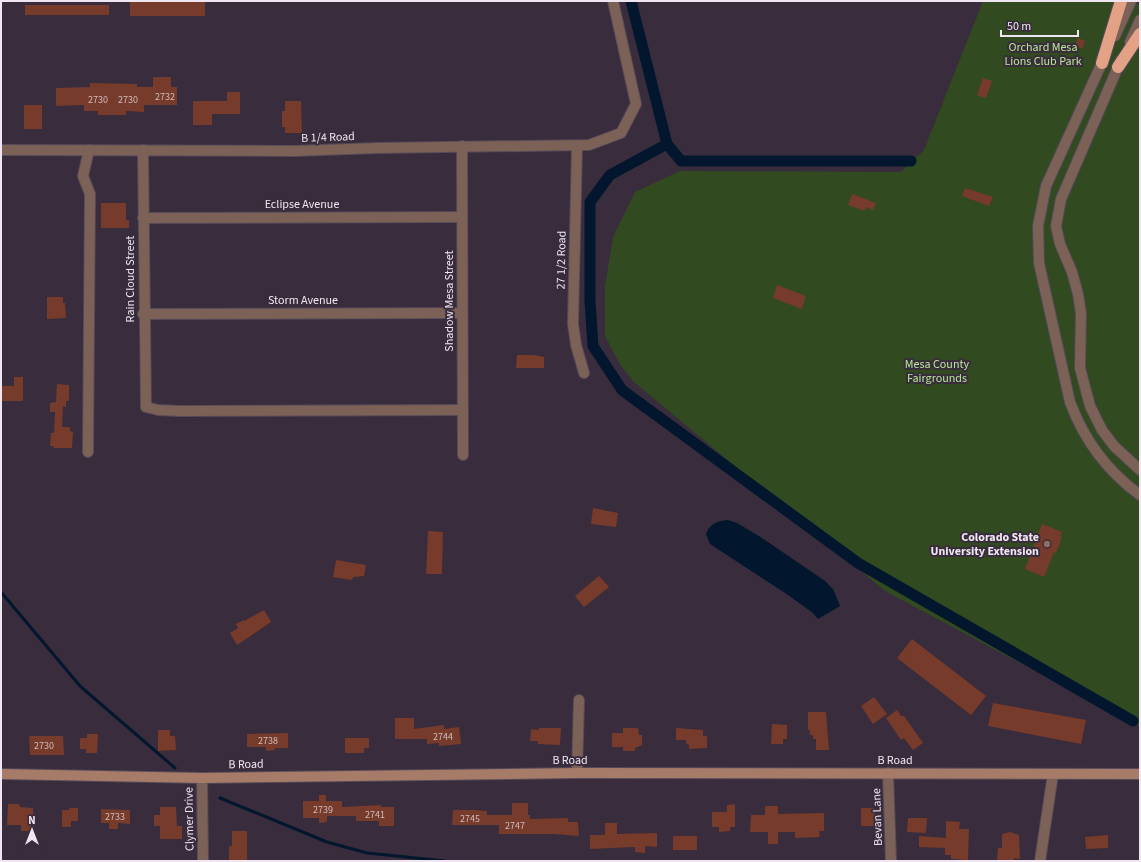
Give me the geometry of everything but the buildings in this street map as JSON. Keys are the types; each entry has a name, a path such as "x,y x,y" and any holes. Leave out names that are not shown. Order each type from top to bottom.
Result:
{"highway":[{"path":"1102,63 1121,1"},
{"path":"1118,67 1140,34"}],"street":[{"name":"B 1/4 Road","path":"1,150 294,151 462,146 589,145 621,133 636,104 613,1"},
{"path":"1131,1 1046,186 1038,226 1039,263 1070,402 1078,422 1091,445 1104,463 1140,495"},
{"path":"1140,20 1061,199 1056,226 1060,244 1072,272 1078,294 1081,313 1080,368 1090,406 1102,430 1114,446 1140,470"},
{"name":"Shadow Mesa Street","path":"462,146 463,455"},
{"name":"27 1/2 Road","path":"577,146 573,324 576,345 584,373"},
{"path":"88,452 90,194 83,176 89,150"},
{"name":"Rain Cloud Street","path":"143,150 143,314 146,407 158,410 180,411 463,410"},
{"name":"Eclipse Avenue","path":"143,218 462,217"},
{"name":"Storm Avenue","path":"143,314 462,313"},
{"path":"577,773 579,700"},
{"name":"B Road","path":"1,774 202,778 577,773 1140,774"},
{"name":"Bevan Lane","path":"888,773 891,861"},
{"path":"1040,861 1053,774"},
{"name":"Clymer Drive","path":"202,778 203,861"}],"green space":[{"name":"Mesa County Fairgrounds","path":"983,1 1129,1 1140,5 1140,727 885,591 634,382 621,366 605,336 605,286 613,237 635,192 680,171 901,172 924,150"}],"water":[{"path":"728,520 737,523 759,536 825,581 833,589 840,606 818,619 813,613 785,593 710,544 706,534 710,527 718,522"}],"waterway":[{"path":"631,1 667,144 681,161 911,161"},
{"path":"667,144 610,175 590,202 590,301 593,346 622,390 858,563 1133,721"},
{"path":"1,592 80,686 175,768"},
{"path":"220,798 327,842 367,853 445,861"}],"place":[{"name":"Colorado State University Extension","path":"1047,544"}],"park label":[{"name":"Orchard Mesa Lions Club Park","path":"1043,54"}]}
